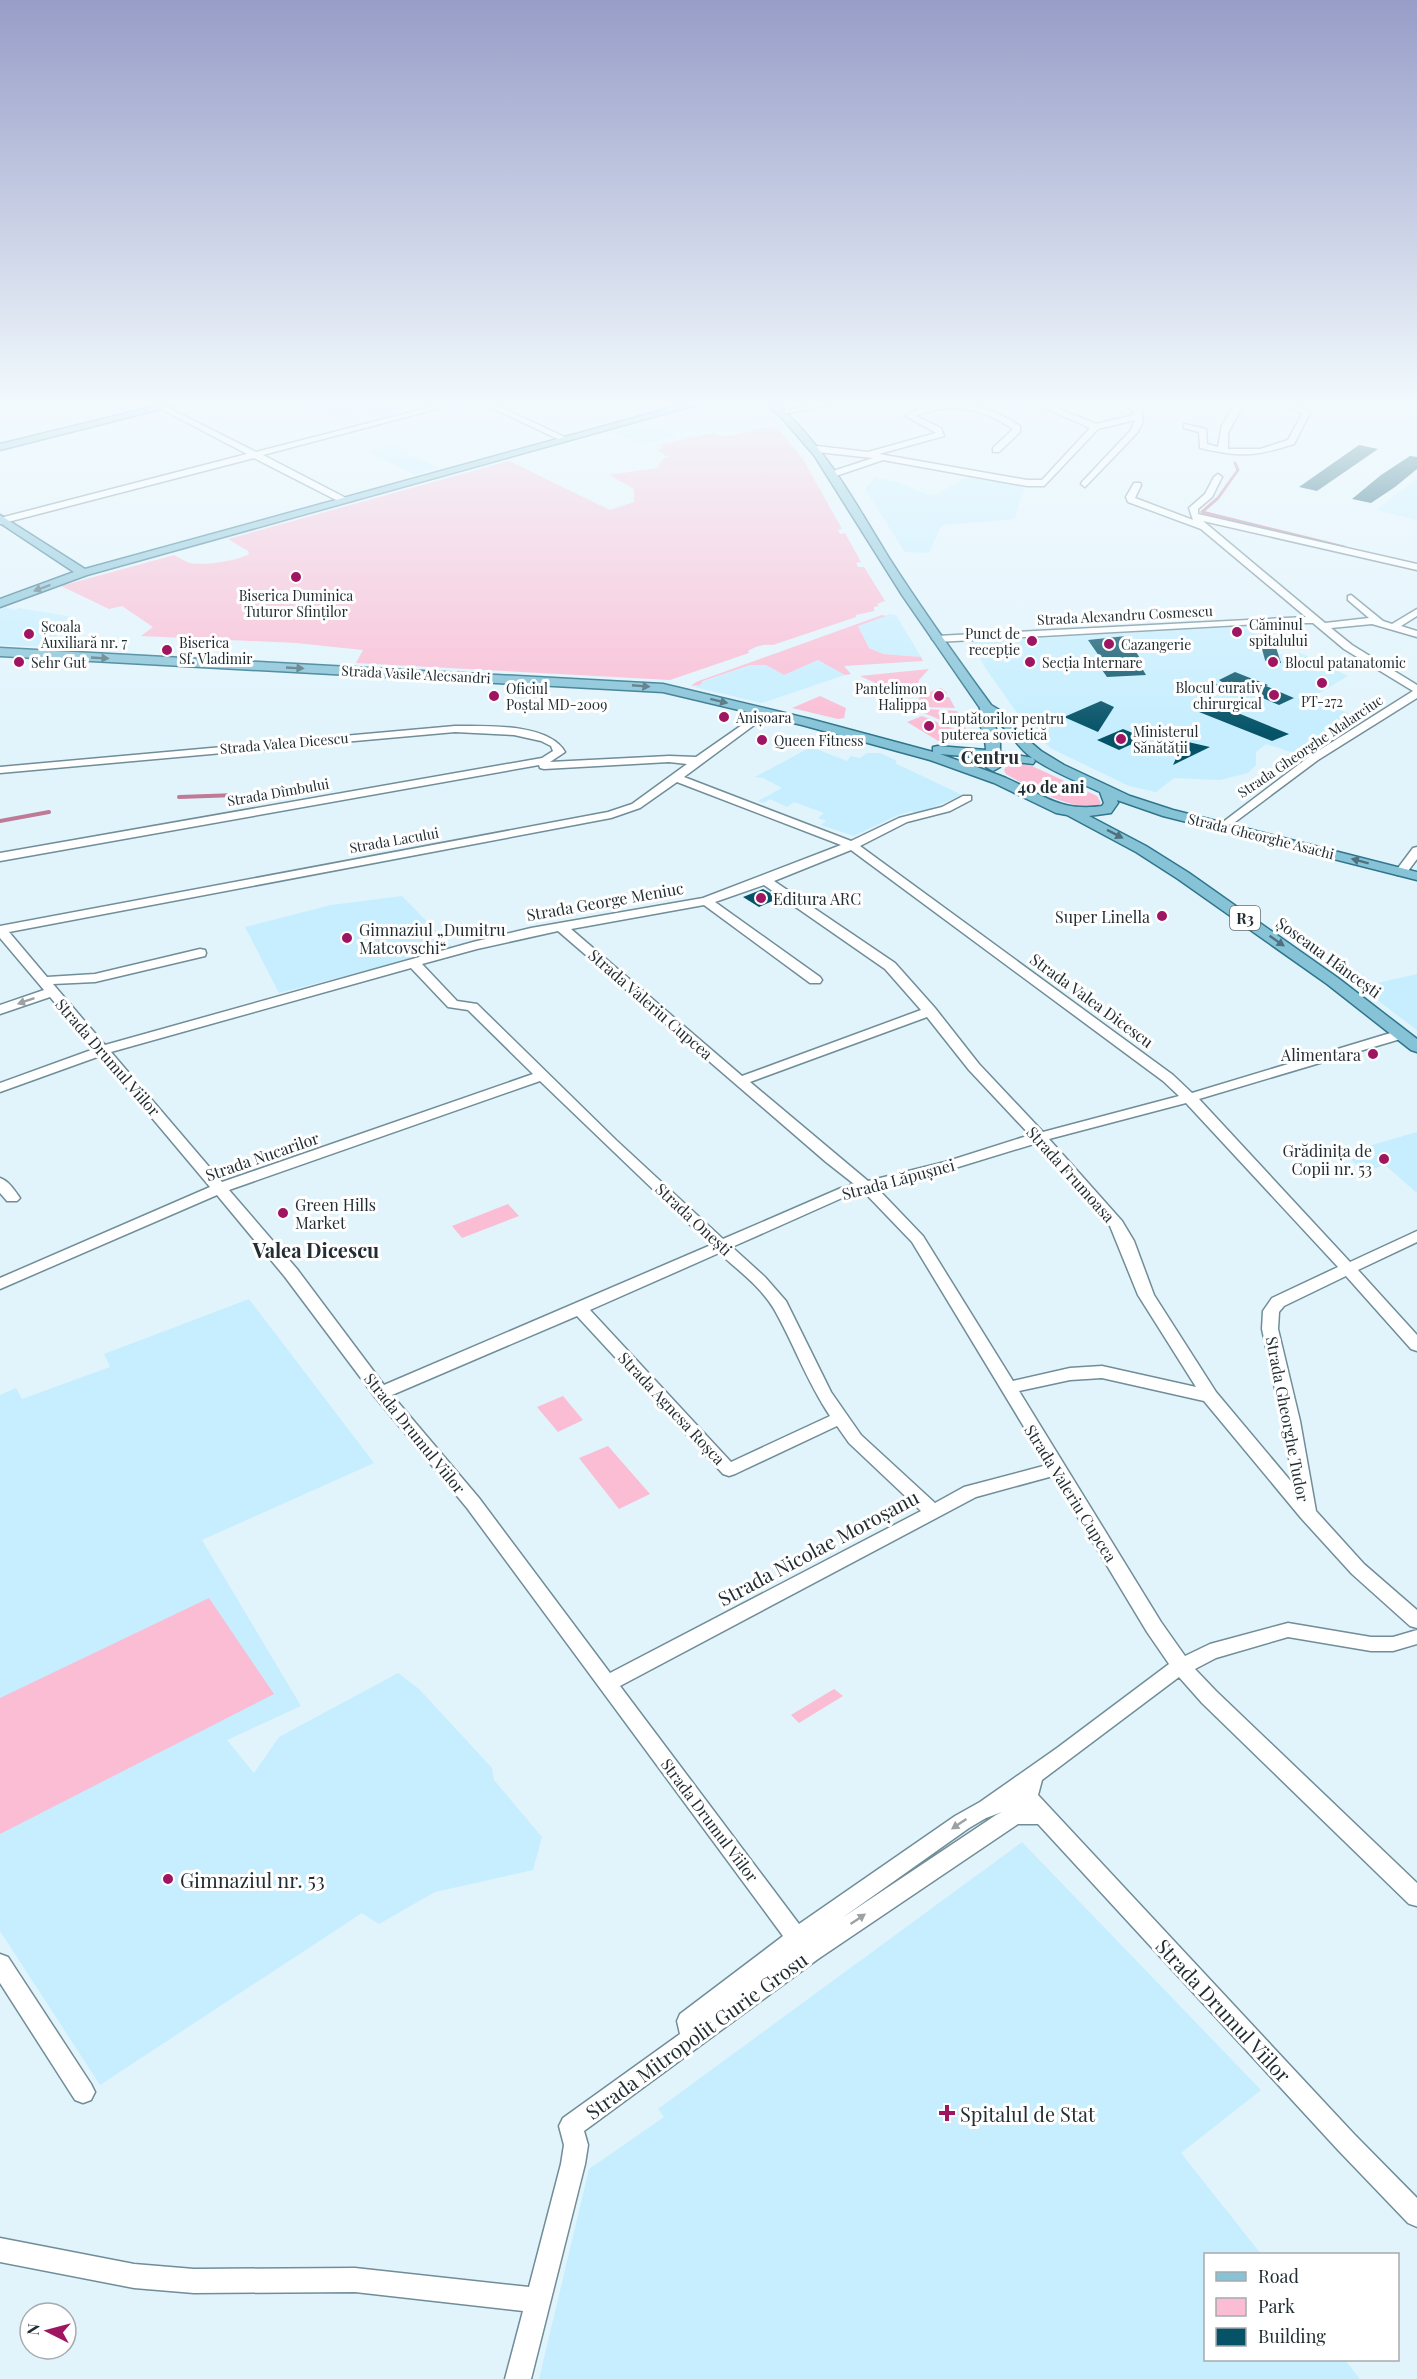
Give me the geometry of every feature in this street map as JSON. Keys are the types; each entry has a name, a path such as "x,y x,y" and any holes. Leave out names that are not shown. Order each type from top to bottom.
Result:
{"main road":[{"path":"0,603 83,573 304,511"},
{"path":"856,511 937,639 986,708 999,716 1029,748 1059,768"},
{"path":"1,520 83,573"},
{"name":"Strada Vasile Alecsandri","path":"0,652 638,686 673,690 878,741 996,776"},
{"path":"986,708 984,718 992,735 992,755 996,776"},
{"path":"878,741 992,755 1059,768"},
{"path":"996,776 1004,762 1028,761"},
{"name":"Strada Gheorghe Asachi","path":"1059,768 1106,791 1149,808 1417,876"},
{"name":"R3","path":"996,776 1061,810 1082,813 1106,810 1111,803 1106,791"},
{"name":"Șoseaua Hâncești","path":"1061,810 1114,833 1168,864 1297,955 1417,1047"}],"street":[{"path":"1,520 35,511"},
{"path":"1160,511 1206,529"},
{"path":"1193,511 1194,516 1206,529 1319,623 1369,662 1417,691"},
{"path":"1194,516 1417,567"},
{"name":"Strada Alexandru Cosmescu","path":"1351,598 1379,622"},
{"path":"1393,627 1417,612"},
{"name":"Strada Alexandru Cosmescu","path":"937,639 1277,620 1319,623 1379,622 1417,634"},
{"name":"Strada Gheorghe Malarciuc","path":"1223,827 1314,758 1417,691"},
{"name":"Strada Lacului","path":"0,930 611,815 636,806 765,712"},
{"name":"Strada Valea Dicescu","path":"0,770 454,729 527,734 554,741 559,747 559,752"},
{"name":"Strada Dîmbului","path":"0,857 542,761 550,759 559,752"},
{"path":"487,776 553,765 669,759 700,761"},
{"name":"Strada Valea Dicescu","path":"677,778 852,845 1145,1061 1190,1097 1417,1345"},
{"name":"Strada George Meniuc","path":"0,1088 104,1050 505,938 706,901 852,845 903,820 946,808 967,798"},
{"path":"1401,872 1417,851"},
{"name":"Strada Frumoasa","path":"765,880 890,966 930,1011 974,1068 1097,1199 1117,1224 1146,1295 1210,1396 1307,1513 1358,1569 1417,1621"},
{"path":"706,901 815,980"},
{"name":"Strada Valeriu Cupcea","path":"561,927 831,1158 867,1186 900,1217 918,1239 1056,1469 1154,1628 1181,1666 1243,1731 1417,1897"},
{"name":"Strada Drumul Viilor","path":"0,930 291,1273 381,1393 473,1503 804,1945"},
{"path":"41,981 95,978 200,953"},
{"name":"Strada Onești","path":"414,963 453,1005 472,1007 722,1245 780,1305 824,1394 855,1439 934,1512"},
{"path":"0,1010 51,992"},
{"path":"741,1081 930,1011"},
{"name":"Strada Lăpușnei","path":"381,1393 580,1309 846,1191 950,1165 1040,1137 1190,1097 1402,1034"},
{"name":"Strada Nucarilor","path":"0,1284 220,1188 542,1076"},
{"path":"0,1183 12,1198"},
{"name":"Strada Gheorghe Tudor","path":"1307,1513 1291,1421 1269,1320 1271,1311 1278,1302 1417,1236"},
{"name":"Strada Agnesa Roșca","path":"580,1309 729,1470 840,1418"},
{"path":"1007,1388 1070,1374 1102,1372 1210,1396"},
{"name":"Strada Nicolae Moroșanu","path":"608,1683 970,1492 1056,1469"},
{"name":"Strada Mitropolit Gurie Grosu","path":"518,2379 573,2164 576,2145 571,2126 692,2038 804,1945 988,1806 1032,1778 1147,1689 1181,1666 1241,1641 1288,1630 1371,1644 1394,1644 1417,1637"},
{"path":"1032,1778 1028,1795 1038,1810"},
{"name":"Strada Mitropolit Gurie Grosu","path":"988,1806 1016,1801 1038,1810"},
{"name":"Strada Drumul Viilor","path":"1038,1810 1346,2142 1417,2215"},
{"name":"Strada Mitropolit Gurie Grosu","path":"804,1945 1003,1821 1038,1810"},
{"path":"0,1964 83,2092"},
{"path":"0,2250 134,2276 194,2281 355,2280 537,2300"}],"shaded area":[{"path":"879,511 1017,511 1015,519 944,525 940,528 929,553 905,552"},
{"path":"1380,511 1417,511 1417,520"},
{"name":"Școala Auxiliară nr. 7","path":"6,607 73,617 48,647 0,645 0,609"},
{"path":"890,614 896,615 921,657 883,654 869,648 858,625"},
{"path":"1250,626 1261,639 1250,643 1263,655 1301,653 1348,676 1310,699 1367,720 1310,758 1266,744 1256,752 1256,765 1248,773 1220,780 1174,778 1156,792 1129,786 1050,748 1015,710 984,666 971,642"},
{"path":"818,660 845,675 762,703 694,687 750,665 766,665 784,675"},
{"path":"811,747 847,761 851,756 860,758 867,753 880,753 897,761 895,763 962,795 915,815 912,811 898,815 854,836 821,825 826,821 818,818 824,813 794,802 787,807 770,799 764,803 758,801 782,788 763,778 755,777"},
{"name":"Gimnaziul „Dumitru Matcovschi“","path":"402,896 453,948 279,993 245,927 331,905"},
{"path":"1417,974 1417,1030 1360,987"},
{"name":"Grădinița de Copii nr. 53","path":"1417,1132 1417,1193 1385,1165 1364,1172 1344,1153"},
{"path":"249,1299 374,1463 202,1540 301,1706 227,1740 254,1773 279,1737 398,1673 419,1689 492,1768 494,1780 542,1837 533,1870 435,1892 379,1924 362,1913 100,2085 0,1931 0,1395 16,1388 22,1399 110,1367 104,1354"},
{"name":"Spitalul de Stat","path":"1022,1842 1261,2090 1181,2153 1260,2253 1204,2253 1204,2361 1346,2361 1360,2379 539,2379 589,2169 664,2117 658,2109"}],"green space":[{"path":"329,511 832,511 842,529 838,530 840,534 845,533 861,562 856,563 858,567 864,567 885,601 877,604 879,606 874,607 874,611 856,615 856,617 773,645 757,647 748,651 749,653 670,680 356,663 363,650 296,643 141,636 153,627 122,606 109,609 61,586 174,555 185,561 209,564 249,554 248,551 228,539"},
{"path":"882,615 886,616 858,626 869,648 883,654 921,657 923,661 844,666 851,674 845,675 818,660 784,675 766,665 750,665 703,681 700,685 691,686 696,682"},
{"path":"929,669 919,680 916,694 910,696 901,692 897,693 860,676"},
{"path":"941,688 947,693 937,697 949,697 955,708 926,707 918,700 921,695"},
{"path":"820,696 846,708 844,718 838,719 792,708"},
{"path":"921,710 957,711 967,731"},
{"path":"922,716 964,733 940,742 907,722"},
{"path":"1018,763 1032,766 1097,796 1101,803 1082,806 1039,792 1006,774 1004,770 1006,767"},
{"path":"508,1204 519,1216 462,1238 452,1226"},
{"path":"563,1396 583,1420 558,1432 537,1407"},
{"path":"608,1446 650,1494 619,1509 579,1458"},
{"path":"209,1598 274,1694 0,1834 0,1698"},
{"path":"834,1689 843,1696 799,1723 791,1715"}],"building":[{"path":"1126,636 1143,663 1139,663 1146,675 1107,677 1100,667 1106,666 1088,640"},
{"path":"1266,639 1274,641 1281,663 1268,664 1265,660 1260,642"},
{"path":"1235,672 1294,698 1279,705 1244,690 1237,694 1215,685 1222,682 1219,680"},
{"path":"1101,701 1114,707 1098,732 1064,717"},
{"path":"1211,702 1289,734 1272,741 1194,710"},
{"path":"1123,729 1145,738 1119,750 1097,740"},
{"path":"1183,743 1210,747 1173,765"},
{"name":"Editura ARC","path":"763,889 779,898 759,907 743,897"}],"waterway":[{"path":"1203,511 1344,547"},
{"path":"179,797 237,795"},
{"path":"0,821 49,812"}],"place":[{"name":"Biserica Duminica Tuturor Sfinților","path":"296,577"},
{"name":"Căminul spitalului","path":"1237,632"},
{"name":"Școala Auxiliară nr. 7","path":"29,634"},
{"name":"Punct de recepție","path":"1032,641"},
{"name":"Cazangerie","path":"1109,644"},
{"name":"Biserica Sf. Vladimir","path":"167,650"},
{"name":"Sehr Gut","path":"19,662"},
{"name":"Secția Internare","path":"1030,662"},
{"name":"Blocul patanatomic","path":"1273,662"},
{"name":"PT-272","path":"1322,683"},
{"name":"Blocul curativ chirurgical","path":"1274,695"},
{"name":"Oficiul Poștal MD-2009","path":"494,696"},
{"name":"Pantelimon Halippa","path":"939,696"},
{"name":"Anișoara","path":"724,717"},
{"name":"Luptătorilor pentru puterea sovietică","path":"929,726"},
{"name":"Ministerul Sănătății","path":"1121,739"},
{"name":"Queen Fitness","path":"762,740"},
{"name":"Editura ARC","path":"761,898"},
{"name":"Super Linella","path":"1162,916"},
{"name":"Gimnaziul „Dumitru Matcovschi“","path":"347,938"},
{"name":"Alimentara","path":"1373,1054"},
{"name":"Grădinița de Copii nr. 53","path":"1384,1159"},
{"name":"Green Hills Market","path":"283,1213"},
{"name":"Gimnaziul nr. 53","path":"168,1879"},
{"name":"Spitalul de Stat","path":"947,2113"}],"district":[{"name":"Centru","path":"990,757"},
{"name":"40 de ani","path":"1051,786"},
{"name":"Valea Dicescu","path":"316,1249"}]}
